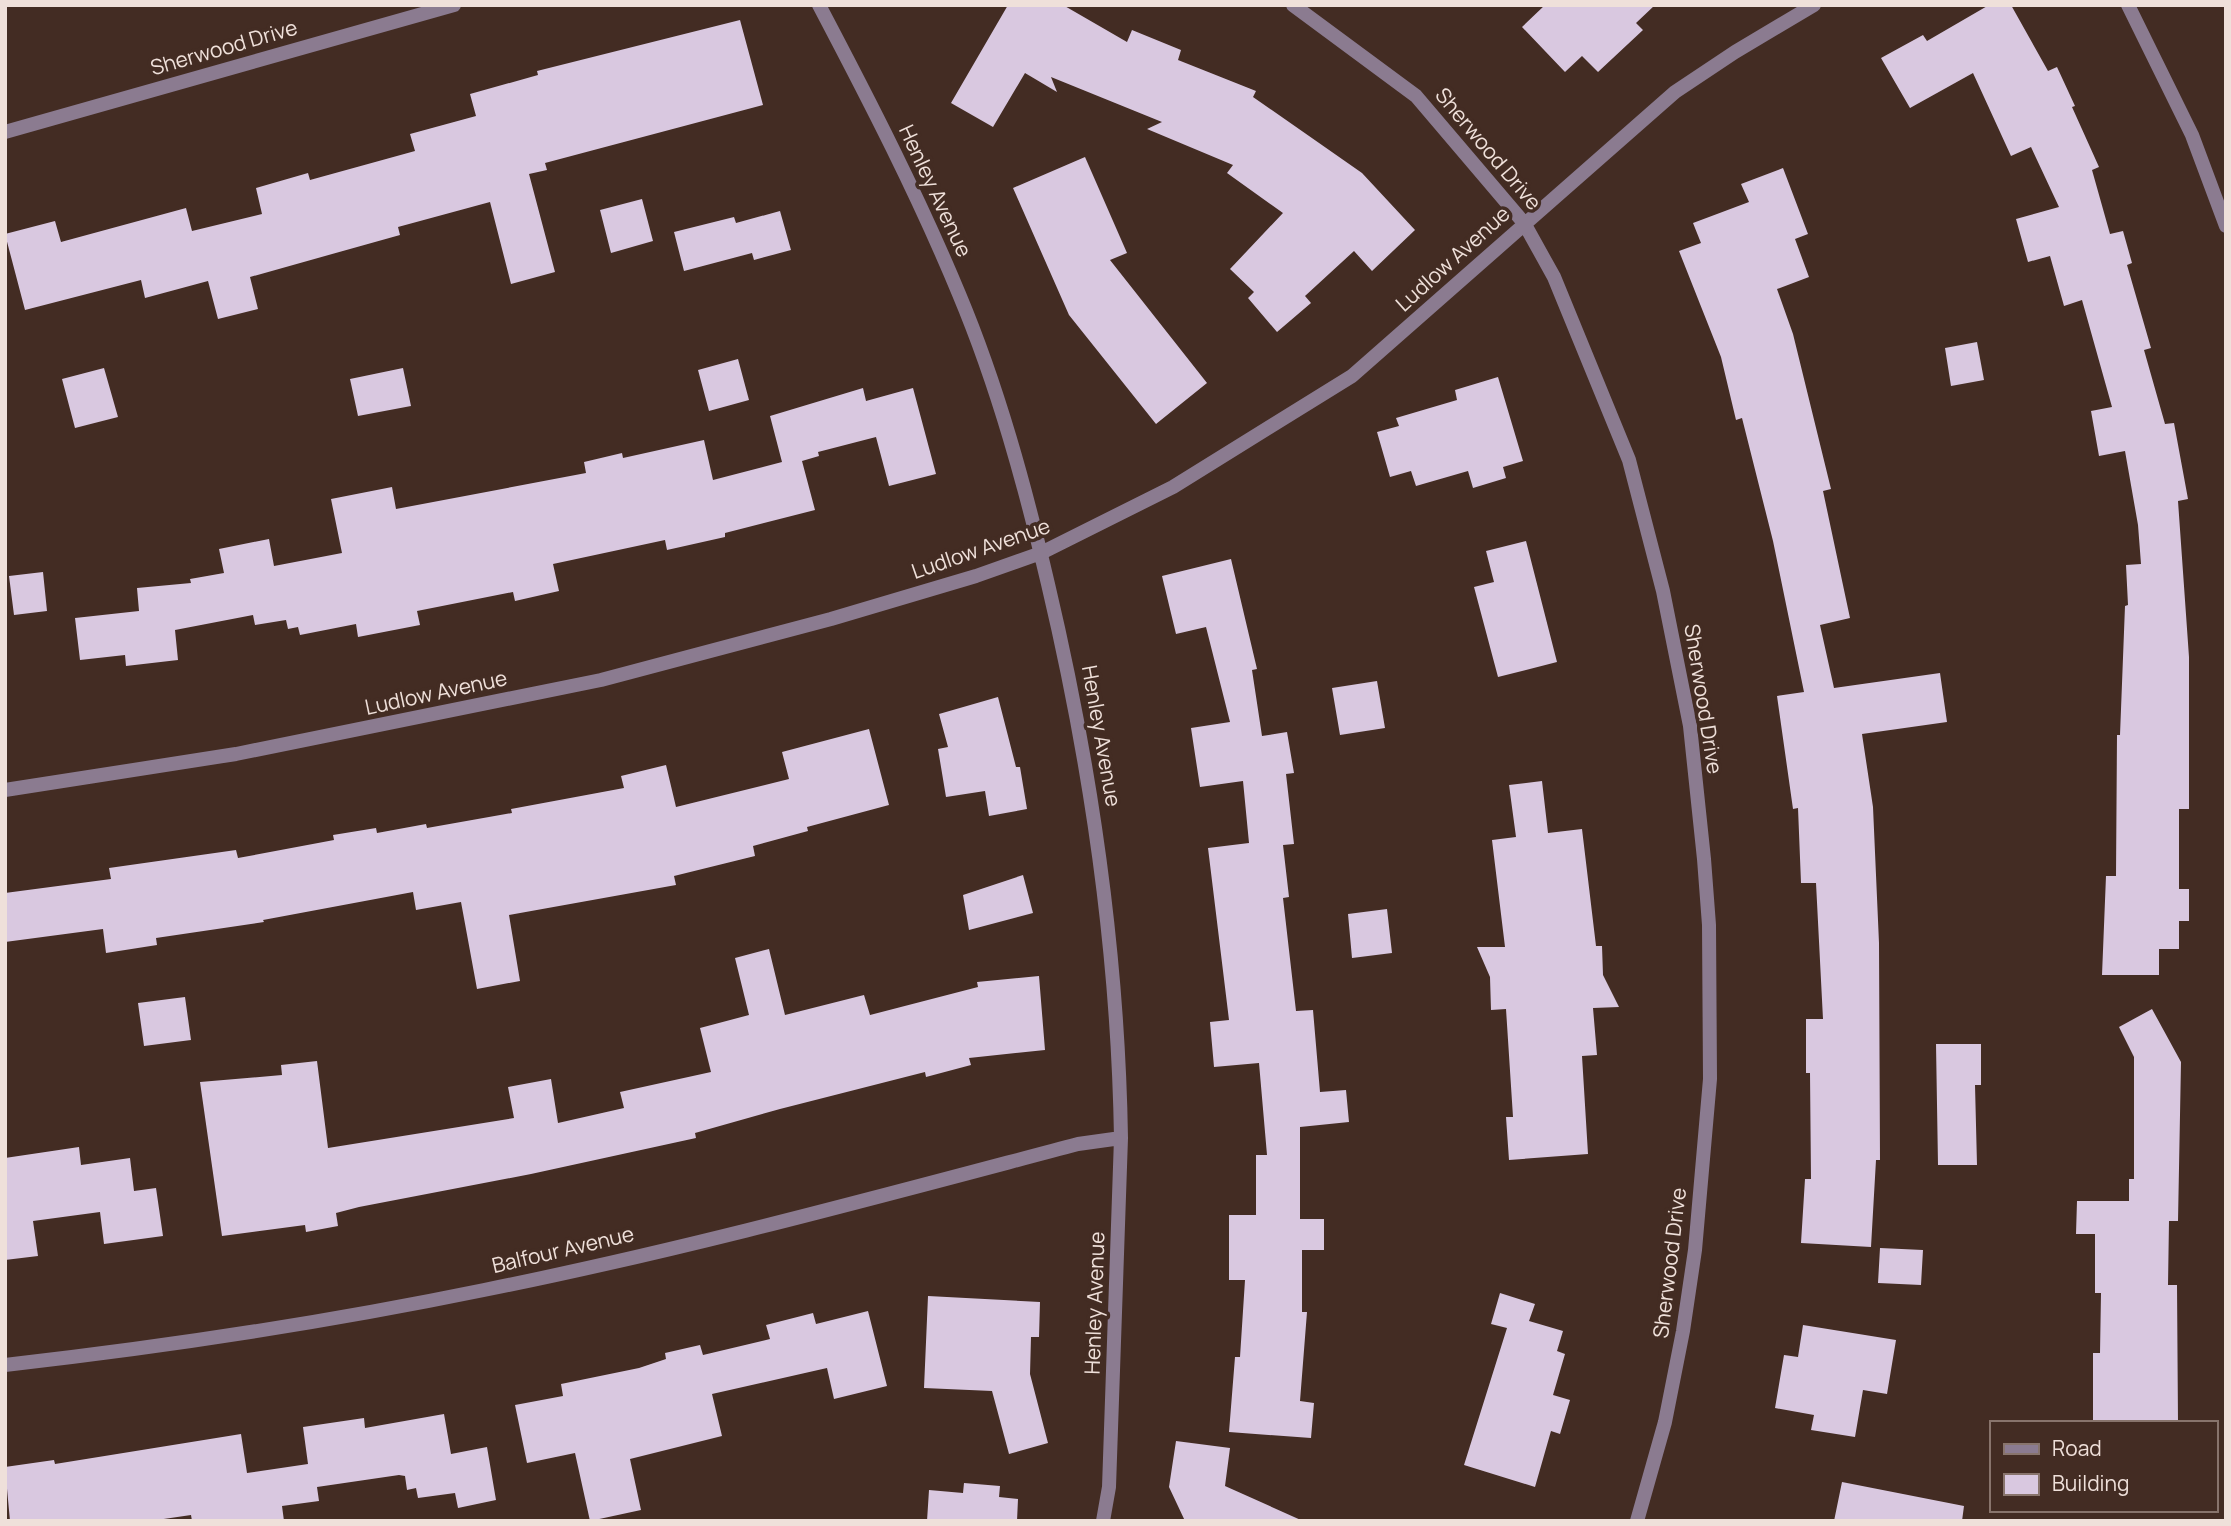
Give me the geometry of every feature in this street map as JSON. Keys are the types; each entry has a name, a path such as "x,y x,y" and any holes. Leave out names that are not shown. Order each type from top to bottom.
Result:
{"street":[{"name":"Sherwood Drive","path":"5,132 454,5"},
{"name":"Henley Avenue","path":"819,5 866,94 960,296 999,408 1041,553 1092,801 1115,999 1121,1138 1110,1488 1103,1521"},
{"name":"Sherwood Drive","path":"1293,5 1416,96 1524,223 1554,277 1629,460 1663,591 1690,726 1704,859 1709,925 1710,1079 1695,1250 1683,1331 1665,1422 1637,1521"},
{"name":"Ludlow Avenue","path":"5,790 236,754 601,680 831,619 976,576 1041,553 1173,487 1352,376 1492,256 1524,223 1675,92 1814,5"},
{"path":"2128,5 2192,135 2226,226"},
{"name":"Balfour Avenue","path":"5,1366 187,1340 485,1290 837,1206 1078,1144 1121,1138"}],"building":[{"path":"1008,5 1063,5 1127,42 1132,30 1181,50 1178,60 1256,91 1253,97 1362,173 1415,230 1372,271 1354,251 1305,296 1311,303 1277,332 1248,298 1254,292 1230,269 1283,213 1227,173 1233,165 1147,129 1162,122 1051,77 1057,92 1025,73 993,127 951,103"},
{"path":"1545,5 1655,5 1636,23 1643,30 1598,72 1582,56 1565,72 1522,27"},
{"path":"1989,5 2011,5 2048,71 2057,67 2075,106 2072,107 2099,167 2092,170 2110,234 2123,231 2132,263 2127,265 2151,348 2144,350 2165,424 2174,423 2188,499 2178,501 2189,657 2189,809 2179,809 2179,889 2189,889 2189,921 2179,921 2179,949 2159,949 2159,975 2102,975 2106,876 2116,876 2117,735 2120,735 2125,606 2128,605 2126,565 2141,564 2138,525 2125,451 2099,456 2091,411 2112,407 2082,300 2064,306 2050,256 2028,262 2016,219 2059,207 2031,147 2011,156 1973,73 1910,108 1881,58 1923,35 1927,41"},
{"path":"740,20 763,105 545,163 547,170 529,174 555,272 511,284 490,202 398,227 400,235 250,277 258,309 218,319 208,281 145,298 141,280 25,310 5,234 55,221 61,242 186,208 192,231 262,214 256,188 308,173 310,180 415,151 410,134 476,116 470,94 538,75 537,71"},
{"path":"1085,157 1127,253 1110,260 1207,383 1156,424 1069,315 1013,188"},
{"path":"1783,168 1808,234 1795,239 1809,277 1777,289 1793,334 1831,489 1823,491 1850,618 1820,625 1834,688 1940,673 1947,722 1862,734 1873,807 1879,943 1880,1160 1876,1160 1871,1247 1801,1243 1805,1179 1811,1179 1810,1073 1806,1073 1806,1019 1823,1019 1816,883 1801,883 1798,808 1793,809 1777,696 1804,692 1773,541 1742,418 1736,420 1721,357 1679,251 1701,243 1693,223 1749,202 1741,184"},
{"path":"642,199 653,241 611,253 600,210"},
{"path":"780,211 791,250 754,260 752,253 684,271 674,232 734,217 736,223"},
{"path":"1977,342 1984,380 1951,386 1945,348"},
{"path":"738,359 749,400 709,411 698,370"},
{"path":"104,368 118,417 75,428 62,379"},
{"path":"403,368 411,406 358,416 350,379"},
{"path":"1498,377 1523,461 1503,467 1506,478 1473,488 1468,471 1416,486 1411,471 1390,477 1377,432 1399,426 1396,418 1457,400 1455,390"},
{"path":"863,388 866,401 913,388 936,474 889,486 876,437 818,452 819,456 802,461 815,510 725,533 725,537 667,550 665,540 553,564 559,591 515,601 513,592 417,611 420,625 358,637 356,624 300,635 298,627 288,629 286,620 255,625 253,615 175,630 178,660 126,666 125,655 80,660 75,618 139,611 137,588 191,583 190,579 224,573 219,549 269,539 274,566 342,553 331,499 392,487 396,509 586,473 584,462 622,453 623,458 704,440 713,480 782,462 770,416"},
{"path":"1526,541 1557,662 1498,677 1474,587 1494,582 1486,551"},
{"path":"1231,559 1257,669 1252,670 1262,736 1287,732 1294,773 1286,774 1294,844 1283,845 1289,897 1283,898 1296,1011 1313,1010 1320,1092 1346,1090 1349,1122 1300,1127 1300,1219 1324,1219 1324,1250 1302,1250 1302,1312 1307,1312 1300,1401 1314,1403 1311,1438 1229,1432 1235,1357 1240,1357 1245,1280 1229,1280 1229,1215 1256,1215 1256,1155 1267,1155 1259,1063 1214,1067 1210,1022 1229,1020 1208,848 1249,843 1243,781 1200,787 1191,728 1230,722 1206,627 1176,634 1162,576"},
{"path":"43,572 47,611 14,615 9,576"},
{"path":"1377,681 1385,728 1340,735 1332,688"},
{"path":"998,697 1016,767 1020,767 1027,809 989,816 985,791 946,797 938,749 948,747 939,714"},
{"path":"869,729 889,805 807,827 808,831 753,846 755,856 674,876 676,885 509,915 520,981 477,989 461,902 416,910 413,892 263,920 264,922 156,938 157,945 106,953 103,929 5,942 5,893 111,879 109,868 236,850 238,858 334,840 333,835 376,828 377,833 426,824 427,828 512,813 511,809 624,788 621,776 666,765 676,807 789,779 782,752"},
{"path":"1542,781 1548,833 1582,829 1596,946 1602,946 1603,975 1619,1007 1593,1008 1597,1055 1582,1056 1588,1154 1509,1160 1506,1117 1513,1117 1506,1009 1491,1010 1490,977 1477,947 1505,947 1492,840 1516,837 1509,785"},
{"path":"1023,875 1033,913 969,930 963,895"},
{"path":"1387,909 1392,953 1352,958 1348,914"},
{"path":"769,949 785,1015 864,995 870,1015 978,987 977,982 1039,976 1045,1050 969,1058 971,1065 926,1077 925,1072 780,1109 695,1133 696,1138 531,1174 359,1207 336,1213 338,1226 306,1232 305,1225 222,1236 200,1082 282,1075 281,1065 317,1061 328,1148 514,1118 508,1087 551,1079 558,1123 624,1108 620,1092 711,1072 700,1028 749,1015 735,958"},
{"path":"185,997 191,1040 144,1046 138,1003"},
{"path":"2152,1009 2181,1062 2178,1221 2169,1221 2168,1285 2177,1285 2178,1421 2093,1421 2093,1353 2100,1353 2101,1293 2095,1293 2095,1234 2076,1234 2077,1201 2129,1201 2129,1179 2134,1179 2134,1057 2119,1027"},
{"path":"1936,1044 1981,1044 1981,1085 1975,1085 1977,1165 1938,1165"},
{"path":"79,1147 81,1165 130,1158 134,1191 156,1188 163,1236 104,1244 100,1212 33,1221 38,1256 5,1260 5,1158"},
{"path":"1880,1248 1923,1250 1921,1285 1878,1283"},
{"path":"1500,1293 1535,1304 1529,1321 1563,1331 1557,1351 1565,1354 1553,1395 1570,1400 1560,1434 1551,1431 1535,1487 1464,1465 1507,1328 1491,1324"},
{"path":"928,1296 1040,1302 1039,1337 1031,1337 1030,1374 1048,1443 1009,1454 992,1391 924,1388"},
{"path":"868,1311 887,1386 834,1399 827,1368 712,1394 722,1436 630,1459 641,1510 590,1521 575,1453 527,1463 515,1405 563,1396 561,1384 639,1368 666,1359 665,1353 700,1345 703,1355 770,1339 766,1325 813,1313 816,1324"},
{"path":"1803,1325 1896,1340 1887,1394 1863,1390 1855,1437 1811,1430 1814,1415 1775,1408 1784,1355 1798,1357"},
{"path":"444,1414 451,1454 487,1447 496,1500 458,1508 455,1493 418,1498 416,1488 407,1490 405,1476 399,1475 317,1487 319,1501 282,1506 284,1521 192,1521 191,1515 150,1521 10,1521 5,1467 54,1460 55,1464 241,1434 247,1473 308,1464 303,1427 364,1418 365,1428"},
{"path":"1176,1441 1230,1448 1225,1486 1303,1521 1185,1521 1169,1487"},
{"path":"1842,1482 1964,1506 1962,1521 1834,1521"},
{"path":"964,1483 1000,1486 999,1497 1018,1499 1017,1521 927,1521 929,1490 963,1493"}]}
